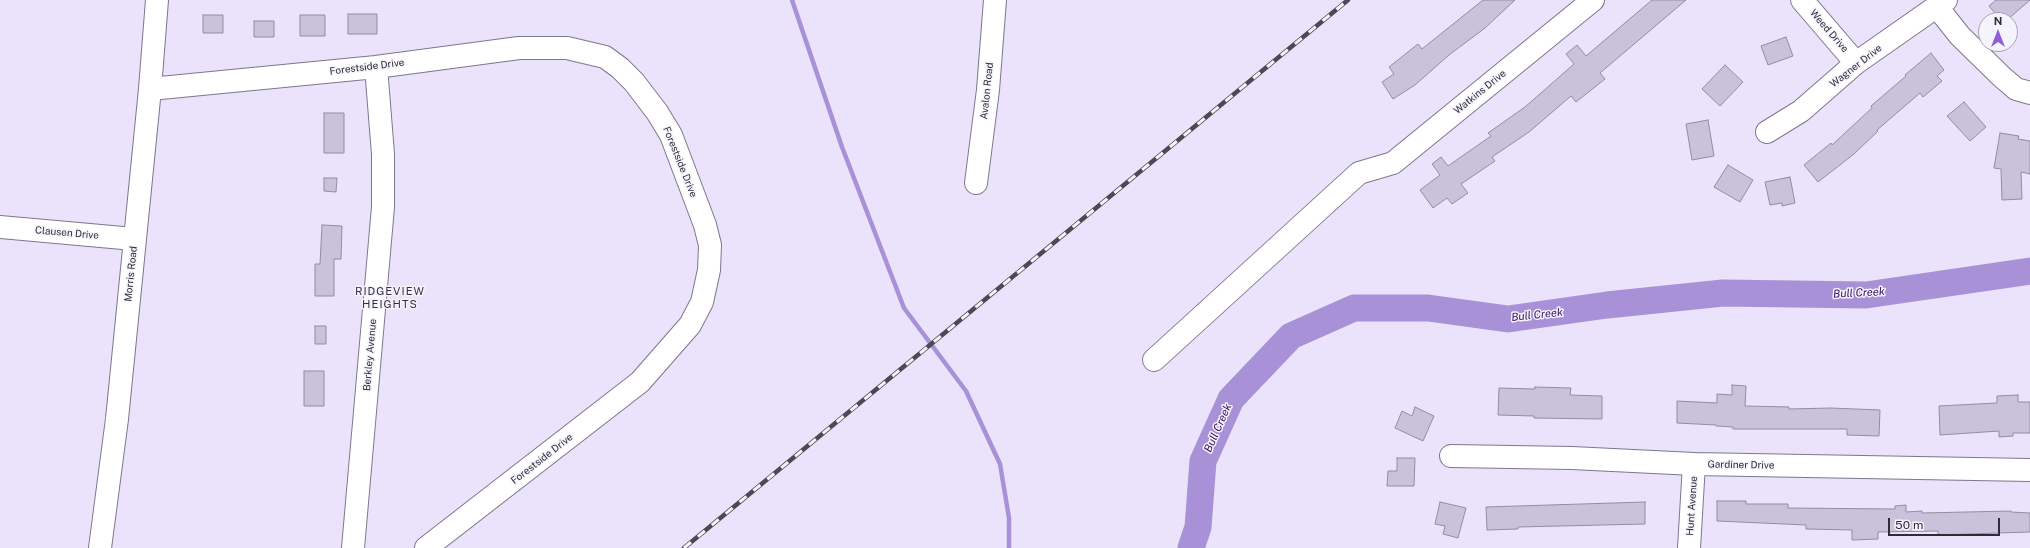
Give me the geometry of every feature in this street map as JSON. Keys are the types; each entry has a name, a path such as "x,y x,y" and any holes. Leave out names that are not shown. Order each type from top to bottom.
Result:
{"street":[{"name":"Morris Road","path":"100,548 116,419 150,89 157,0"},
{"name":"Avalon Road","path":"976,183 988,90 995,0"},
{"name":"Watkins Drive","path":"1154,360 1359,173 1393,163 1594,0"},
{"name":"Weed Drive","path":"1802,0 1856,63"},
{"name":"Wagner Drive","path":"1767,132 1801,111 1856,63 1942,4"},
{"path":"1942,4 1960,36 2016,89 2030,93"},
{"name":"Forestside Drive","path":"150,89 376,66 519,48 567,48 605,57 620,68 634,82 657,112 671,135 705,225 710,245 709,270 702,302 690,325 672,348 640,382 426,548"},
{"name":"Berkley Avenue","path":"353,548 383,207 383,154 376,66"},
{"name":"Clausen Drive","path":"0,227 134,239"},
{"name":"Gardiner Drive","path":"1451,456 1572,458 1694,464 2030,470"},
{"name":"Hunt Avenue","path":"1689,548 1694,464"}],"building":[{"path":"1483,0 1515,0 1485,28 1449,55 1415,85 1393,99 1382,82 1394,74 1389,67 1418,44 1422,49"},
{"path":"1652,0 1686,0 1600,73 1605,79 1576,102 1571,96 1529,132 1492,157 1495,161 1461,184 1468,193 1452,204 1447,198 1433,208 1420,190 1440,175 1432,164 1441,157 1448,166 1491,136 1488,133 1525,107 1574,64 1566,54 1577,45 1586,56"},
{"path":"1996,0 2030,0 2016,12 1994,12 1989,6"},
{"path":"348,14 377,14 377,34 348,34"},
{"path":"203,15 223,15 223,33 203,33"},
{"path":"300,15 325,15 325,36 300,36"},
{"path":"254,21 274,21 274,37 254,37"},
{"path":"1786,37 1793,56 1768,65 1761,46"},
{"path":"1931,53 1944,70 1937,76 1942,81 1923,97 1920,93 1877,130 1878,131 1854,154 1818,182 1804,165 1831,143 1832,145 1872,108 1871,106"},
{"path":"1725,65 1743,82 1720,106 1702,89"},
{"path":"1964,102 1986,127 1970,141 1947,116"},
{"path":"324,113 344,113 344,153 324,153"},
{"path":"1708,120 1714,156 1692,160 1686,124"},
{"path":"2000,133 2019,136 2018,139 2030,141 2030,174 2021,172 2022,199 2002,200 2001,169 1994,168"},
{"path":"1728,165 1753,180 1740,202 1714,187"},
{"path":"1790,177 1795,203 1782,206 1782,203 1770,205 1765,182"},
{"path":"324,178 337,178 336,192 324,191"},
{"path":"322,225 342,226 341,259 334,259 334,296 315,296 315,264 320,264"},
{"path":"315,326 326,326 326,344 315,344"},
{"path":"304,371 324,371 324,406 304,406"},
{"path":"1732,385 1746,386 1745,406 1789,407 1789,409 1831,408 1880,410 1879,436 1847,435 1847,429 1733,429 1733,427 1716,425 1677,423 1677,401 1717,403 1717,394 1732,395"},
{"path":"1535,387 1571,388 1570,395 1602,396 1602,419 1534,418 1534,416 1498,415 1499,388 1535,389"},
{"path":"2018,395 2018,402 2030,402 2030,433 2013,433 2013,436 1999,437 1999,431 1940,435 1939,406 1997,403 1997,396"},
{"path":"1415,407 1434,416 1423,441 1395,428 1402,411 1412,416"},
{"path":"1397,458 1415,458 1414,486 1387,486 1388,471 1397,471"},
{"path":"1717,501 1746,501 1746,504 1788,504 1788,508 1895,509 1895,506 1906,505 1906,512 1922,511 1922,513 2011,511 2030,513 2030,532 1938,535 1938,531 1878,532 1878,539 1852,540 1852,530 1806,529 1806,525 1717,521"},
{"path":"1440,502 1466,508 1458,538 1443,534 1445,526 1435,524"},
{"path":"1645,502 1645,524 1518,527 1518,529 1487,530 1486,507"}],"waterway":[{"path":"792,0 842,147 904,308 966,391 1000,464 1009,518 1009,548"},
{"name":"Bull Creek","path":"1191,548 1198,527 1203,461 1231,399 1291,336 1354,308 1428,308 1508,319 1607,305 1723,293 1866,295 2030,271"}],"railway":[{"path":"684,548 1348,0"}],"district":[{"name":"RIDGEVIEW HEIGHTS","path":"390,298"}]}
